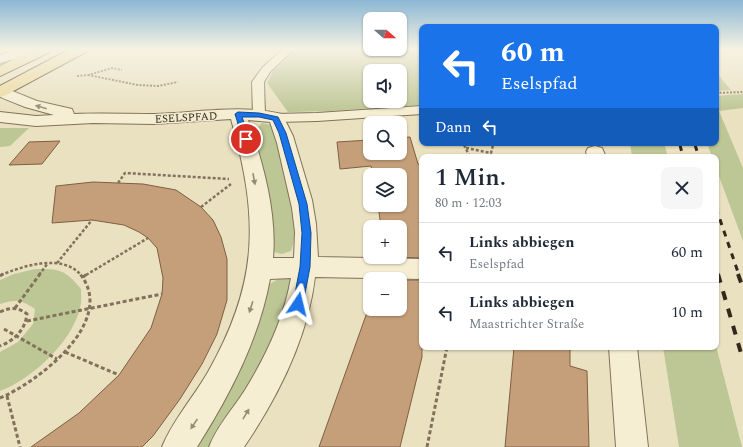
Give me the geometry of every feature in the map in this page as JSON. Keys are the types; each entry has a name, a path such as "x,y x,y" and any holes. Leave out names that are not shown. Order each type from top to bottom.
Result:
{"main road":[{"path":"0,92 42,70"}],"street":[{"name":"ESELSPFAD","path":"0,92 31,104 93,118"},
{"name":"ESELSPFAD","path":"0,117 36,121 93,118 154,119 257,116"},
{"path":"178,447 206,404 223,374 241,336 253,303 260,269 262,246 261,222 246,179 246,139 257,116 283,133 303,204 306,233 305,267 298,304 284,343 264,386 225,447"},
{"path":"260,269 305,267 419,269"},
{"path":"623,350 632,447"}],"lane":[{"path":"257,116 258,82 266,70"},
{"name":"ESELSPFAD","path":"257,116 317,117 419,110"}],"path":[{"path":"75,76 88,75 106,70"},
{"path":"88,75 138,85 158,86 178,82"},
{"path":"719,94 743,92"},
{"path":"466,148 491,153 492,146"},
{"path":"466,148 469,154"},
{"path":"118,183 125,173 246,179"},
{"path":"200,207 224,188 246,179"},
{"path":"56,263 92,220"},
{"path":"83,277 148,238"},
{"path":"15,308 49,263"},
{"path":"0,276 27,266 56,263 73,268 83,277 90,290 90,308 81,329 65,352 36,378 7,396 0,398"},
{"path":"27,321 162,294"},
{"path":"0,312 15,308 22,309 27,314 27,321 24,328 17,336 0,346"},
{"path":"4,329 58,359"},
{"path":"427,447 446,350"},
{"path":"65,352 119,374"},
{"path":"7,396 20,447"}],"green space":[{"path":"274,70 363,70 363,108 376,108 330,111 288,112 267,83"},
{"path":"407,70 419,70 419,105 407,106"},
{"path":"719,76 731,90 719,91"},
{"path":"743,94 743,108 719,111 719,96"},
{"path":"719,111 743,168 743,241 719,176 719,154 711,154 708,146 719,146"},
{"path":"262,123 272,125 290,189 293,206 295,223 294,238 291,251 282,254 274,252 270,247 254,144 255,132"},
{"path":"0,128 29,128 10,146 0,147"},
{"path":"630,146 665,146 667,154 632,154"},
{"path":"35,269 56,270 70,277 81,289 80,308 76,321 69,334 49,358 25,378 0,391 0,352 18,342 33,324 35,309 18,301 10,301 0,304 0,280 14,274"},
{"path":"288,276 295,279 265,364 212,447 191,447 265,287 281,277"},
{"path":"663,350 717,350 742,447 679,447"}],"building":[{"path":"407,137 410,137 419,164 419,258 407,257 407,220 380,220 379,212 407,212 407,168 371,168 371,166 340,169 337,142 363,140 363,160 407,160"},
{"path":"60,141 42,164 9,165 29,142"},
{"path":"93,182 143,184 176,190 201,207 213,220 221,237 227,259 227,300 217,334 202,364 180,399 153,436 142,447 31,447 79,413 119,375 151,328 162,294 163,278 157,248 148,238 139,232 124,225 92,220 52,223 56,186"},
{"path":"407,280 419,280 419,350 422,350 422,357 400,447 319,447 366,316 407,316"},
{"path":"514,350 570,350 570,366 587,371 589,447 505,447"}],"railway":[{"path":"680,146 682,154"},
{"path":"695,146 698,154"},
{"path":"719,217 739,275"},
{"path":"738,274 743,288"},
{"path":"719,277 743,360"}],"route":[{"path":"246,139 238,114 259,115 276,118 280,124 303,204 306,233 305,267 298,304"}]}
